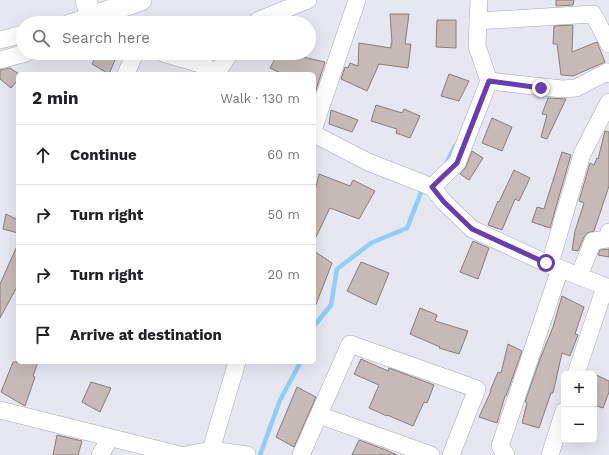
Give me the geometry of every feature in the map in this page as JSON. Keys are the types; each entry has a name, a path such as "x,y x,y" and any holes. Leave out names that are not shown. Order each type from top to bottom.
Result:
{"street":[{"path":"78,16 88,7 141,0"},
{"path":"269,16 308,0"},
{"path":"316,121 357,0"},
{"path":"426,185 457,163 489,81 477,46 479,0"},
{"path":"478,21 593,14 609,44"},
{"path":"0,40 16,36"},
{"path":"0,60 16,56"},
{"path":"127,72 132,60"},
{"path":"180,60 209,72 222,60"},
{"path":"489,81 541,88 569,89 576,88 608,71"},
{"path":"506,455 500,446 555,267 582,154 609,102"},
{"path":"316,135 368,162 426,185 472,229 555,267 607,287 577,371"},
{"path":"579,276 593,241 607,239 609,232"},
{"path":"301,455 350,344 477,389 451,455"},
{"path":"211,450 236,364"},
{"path":"0,410 180,455"},
{"path":"319,415 423,454"},
{"path":"550,455 561,420"},
{"path":"100,455 110,438"},
{"path":"186,455 211,450 247,455"}],"building":[{"path":"556,0 574,0 573,5 556,6"},
{"path":"390,14 409,14 405,44 411,44 408,68 379,64 367,91 341,79 345,67 348,68 350,63 358,66 359,43 391,48"},
{"path":"437,20 456,20 456,48 436,47"},
{"path":"573,25 572,52 597,42 605,62 573,76 561,75 557,44 553,44 554,26"},
{"path":"94,60 115,60 110,72 106,72 92,64"},
{"path":"274,60 316,60 325,62 316,90 316,72 279,72 270,68"},
{"path":"10,68 16,72 16,82 11,88 0,79 0,70"},
{"path":"449,74 469,81 459,101 441,96"},
{"path":"548,98 566,99 547,139 541,137 547,115 542,114"},
{"path":"376,105 402,113 404,109 420,116 410,138 396,133 397,129 371,121"},
{"path":"331,110 358,120 352,132 329,124"},
{"path":"492,118 512,127 502,151 482,143"},
{"path":"605,131 609,132 609,186 594,231 587,233 578,251 572,250 575,231 584,203 579,201 590,163 594,165 597,158 598,159"},
{"path":"472,151 483,158 469,180 460,174 466,167"},
{"path":"562,152 571,155 550,228 532,222 537,207 544,209"},
{"path":"514,170 530,178 519,201 515,199 502,230 488,225 498,201 499,202"},
{"path":"319,174 350,186 353,180 375,191 359,219 330,208 316,237 316,187"},
{"path":"6,214 16,219 16,232 3,229"},
{"path":"473,241 489,248 478,279 460,272"},
{"path":"16,248 16,289 0,318 0,284"},
{"path":"609,249 609,257 598,255 600,250"},
{"path":"316,252 332,263 316,304"},
{"path":"361,262 389,273 376,305 347,291"},
{"path":"562,296 584,307 575,334 578,335 570,356 562,353 553,393 551,393 539,428 522,423 527,403 525,402 553,327"},
{"path":"420,308 437,315 435,321 468,331 459,354 439,348 440,347 410,334"},
{"path":"508,344 522,351 505,396 497,423 479,417 498,372 501,373"},
{"path":"361,359 388,371 389,368 434,385 427,403 424,402 413,426 369,408 379,385 354,374"},
{"path":"13,362 16,362 16,364 37,364 33,376 35,377 25,406 1,392"},
{"path":"597,375 609,381 609,392 603,408 597,406"},
{"path":"91,382 111,388 100,412 82,402"},
{"path":"297,387 316,397 294,447 276,437"},
{"path":"57,435 82,441 78,455 53,455"},
{"path":"359,440 386,450 397,455 352,455"}],"waterway":[{"path":"446,164 455,146"},
{"path":"316,324 331,305 337,269 371,243 407,228 423,188"},
{"path":"260,455 280,400 299,364"}],"route":[{"path":"541,88 489,81 457,163 432,187 444,202 472,229 546,263"}]}
